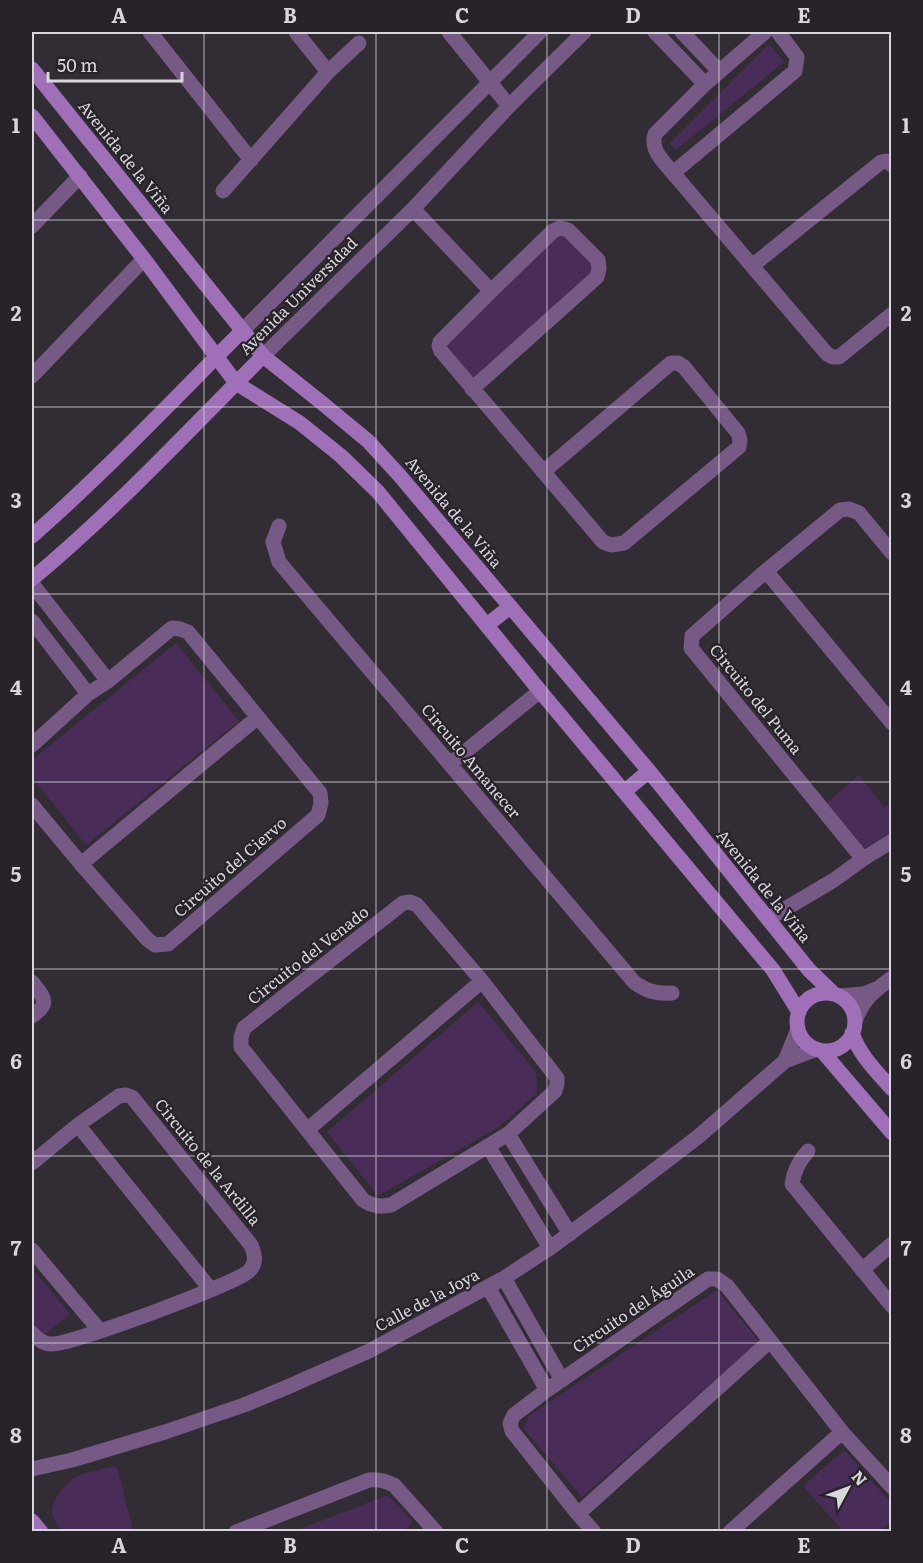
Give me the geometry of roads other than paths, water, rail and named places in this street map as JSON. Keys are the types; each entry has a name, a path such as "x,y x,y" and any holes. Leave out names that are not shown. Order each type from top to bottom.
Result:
{"street":[{"path":"150,32 251,160"},
{"path":"296,32 328,72"},
{"path":"449,32 509,106"},
{"name":"Avenida Universidad","path":"32,536 116,457 540,32"},
{"name":"Avenida Universidad","path":"32,579 141,480 413,209 509,106 584,32"},
{"path":"655,32 705,84"},
{"path":"682,32 719,71"},
{"path":"765,32 719,71 655,134 652,142 655,150 827,354 839,357 891,314"},
{"path":"673,173 795,71 797,57 778,32"},
{"path":"223,191 328,72 359,43"},
{"name":"Avenida de la Viña","path":"32,69 263,356 368,441 400,476 649,771 809,970 837,995"},
{"path":"32,116 144,259 236,383 300,423 341,456 378,492 540,691 773,970 799,1012"},
{"path":"752,266 880,162 886,161 891,165"},
{"path":"32,226 80,176"},
{"path":"413,209 491,291"},
{"path":"472,389 597,277 598,260 568,230 560,228 553,231 440,342 441,351 472,389 543,472 603,542 611,545 624,543 739,447 740,440 738,433 684,367 678,363 671,363 543,472"},
{"path":"32,376 144,259"},
{"name":"Circuito del Puma","path":"863,859 691,648 692,636 840,510 849,509 859,513 891,553"},
{"name":"Circuito Amanecer","path":"279,526 273,542 279,562 634,982 651,992 672,993"},
{"path":"766,571 891,723"},
{"path":"32,584 108,681"},
{"path":"487,626 510,607"},
{"path":"32,621 88,694"},
{"name":"Circuito del Ciervo","path":"32,745 88,694 108,681 172,628 180,629 188,632 320,793 321,803 318,815 168,944 155,945 147,939 81,864 32,805"},
{"path":"450,764 540,691"},
{"path":"81,864 258,717"},
{"path":"625,791 649,771"},
{"path":"768,919 834,880 891,841"},
{"name":"Circuito del Venado","path":"410,902 417,905 482,981 556,1078 555,1091 508,1134 391,1205 372,1206 363,1200 241,1047 244,1028 403,903 410,902"},
{"path":"819,1050 831,1050 847,1041 867,998 891,978"},
{"path":"307,1130 482,981"},
{"path":"32,982 43,996 44,1003 41,1010 32,1016"},
{"path":"876,989 864,994 813,996 807,1000 797,1020 798,1029 805,1041 819,1050 891,1133"},
{"path":"837,995 850,1007 861,1053 891,1089"},
{"name":"Calle de la Joya","path":"785,1061 798,1029"},
{"name":"Calle de la Joya","path":"32,1469 72,1460 165,1432 244,1405 369,1351 504,1278 550,1248 699,1136 785,1061 819,1050"},
{"name":"Circuito de la Ardilla","path":"32,1163 78,1125 119,1096 132,1097 251,1245 255,1256 247,1273 211,1290 100,1331 60,1344 42,1342 32,1333"},
{"path":"78,1125 211,1290"},
{"path":"508,1134 570,1234"},
{"path":"488,1146 550,1248"},
{"path":"808,1151 794,1172 792,1184 891,1306"},
{"path":"862,1270 891,1244"},
{"path":"32,1250 100,1331"},
{"path":"504,1278 562,1380"},
{"name":"Circuito del Águila","path":"594,1532 512,1431 510,1423 514,1416 547,1390 708,1279 717,1279 727,1286 842,1432 891,1487"},
{"path":"488,1287 547,1390"},
{"path":"578,1514 770,1341"},
{"path":"730,1532 842,1432"},
{"path":"236,1532 369,1480 381,1480 394,1485 432,1530"},
{"path":"32,1521 41,1532"}]}
